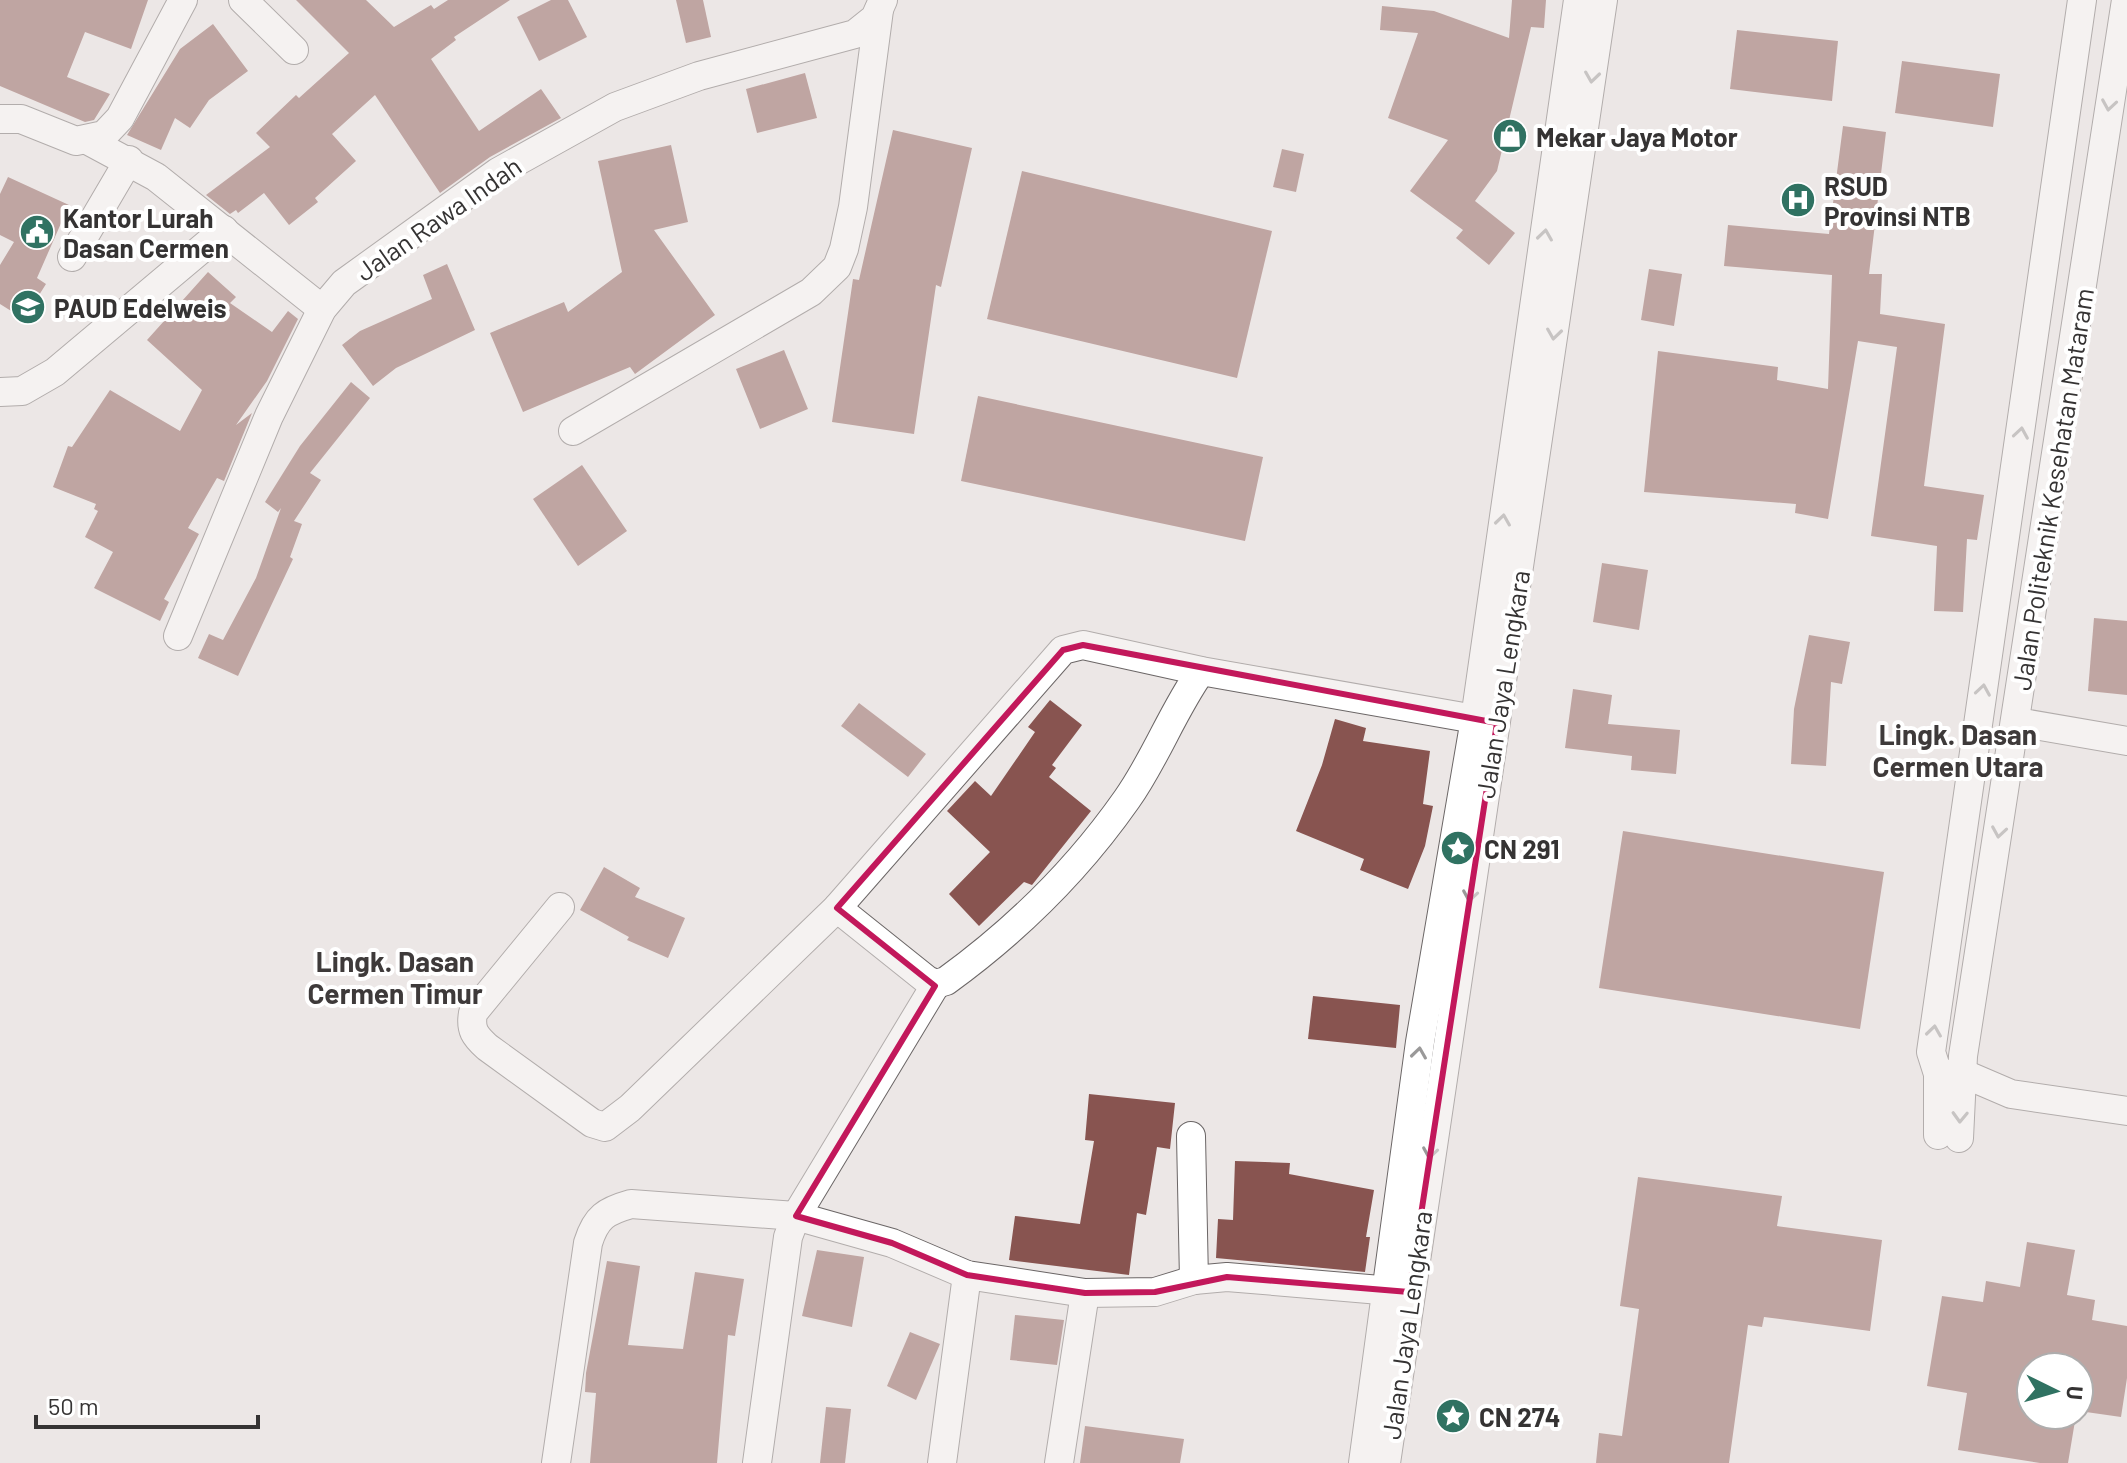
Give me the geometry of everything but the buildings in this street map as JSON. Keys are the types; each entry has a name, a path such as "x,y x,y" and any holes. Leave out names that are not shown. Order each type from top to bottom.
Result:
{"street":[{"path":"89,141 110,130 120,118 183,0"},
{"path":"243,0 294,50"},
{"name":"Jalan Jaya Lengkara","path":"1486,721 1578,0"},
{"name":"Jalan Jaya Lengkara","path":"1363,1463 1398,1292 1486,721 1603,0"},
{"path":"2082,0 1931,1052 1950,1074 2011,1094 2127,1111"},
{"name":"Jalan Politeknik Kesehatan Mataram","path":"1950,1074 2008,777 2126,0"},
{"path":"573,431 811,292 837,267 853,207 881,5"},
{"name":"Jalan Rawa Indah","path":"178,636 269,416 322,309 344,283 461,197 615,107 699,76 846,38 862,30 881,5"},
{"path":"0,119 21,119 70,140 89,141 129,160 224,230 322,309"},
{"path":"72,257 129,160"},
{"path":"0,392 22,391 55,372 224,230"},
{"path":"2031,360 2070,365"},
{"path":"560,907 473,1013 472,1032 487,1047 592,1123 605,1127 630,1108 837,908 1063,650 1083,645 1201,671 1486,721"},
{"path":"757,1463 782,1268 796,1216 936,984 953,976 1028,915 1104,829 1149,766 1183,696 1201,671"},
{"path":"2017,722 2127,741"},
{"path":"1971,772 2008,777"},
{"path":"837,908 908,967 936,984"},
{"path":"1949,1136 1950,1074"},
{"path":"1191,1136 1194,1280"},
{"path":"556,1463 588,1243 594,1225 606,1211 631,1204 796,1216 892,1243 967,1275 1085,1293 1155,1292 1194,1280 1244,1277 1398,1292"},
{"path":"942,1463 967,1275"},
{"name":"Jalan Jaya Lengkara","path":"1386,1463 1398,1292"},
{"path":"1059,1463 1085,1293"}],"highlighted area":[{"path":"1083,645 1497,723 1409,1292 1227,1277 1155,1292 1085,1293 967,1275 892,1243 796,1216 935,986 837,908 1063,650"}],"place":[{"name":"Mekar Jaya Motor","path":"1510,136"},
{"name":"RSUD Provinsi NTB","path":"1798,200"},
{"name":"Kantor Lurah Dasan Cermen","path":"37,232"},
{"name":"PAUD Edelweis","path":"28,307"},
{"name":"CN 291","path":"1458,848"},
{"name":"CN 274","path":"1453,1416"}],"district":[{"name":"Lingk. Dasan Cermen Utara","path":"1958,750"},
{"name":"Lingk. Dasan Cermen Timur","path":"395,977"}]}
